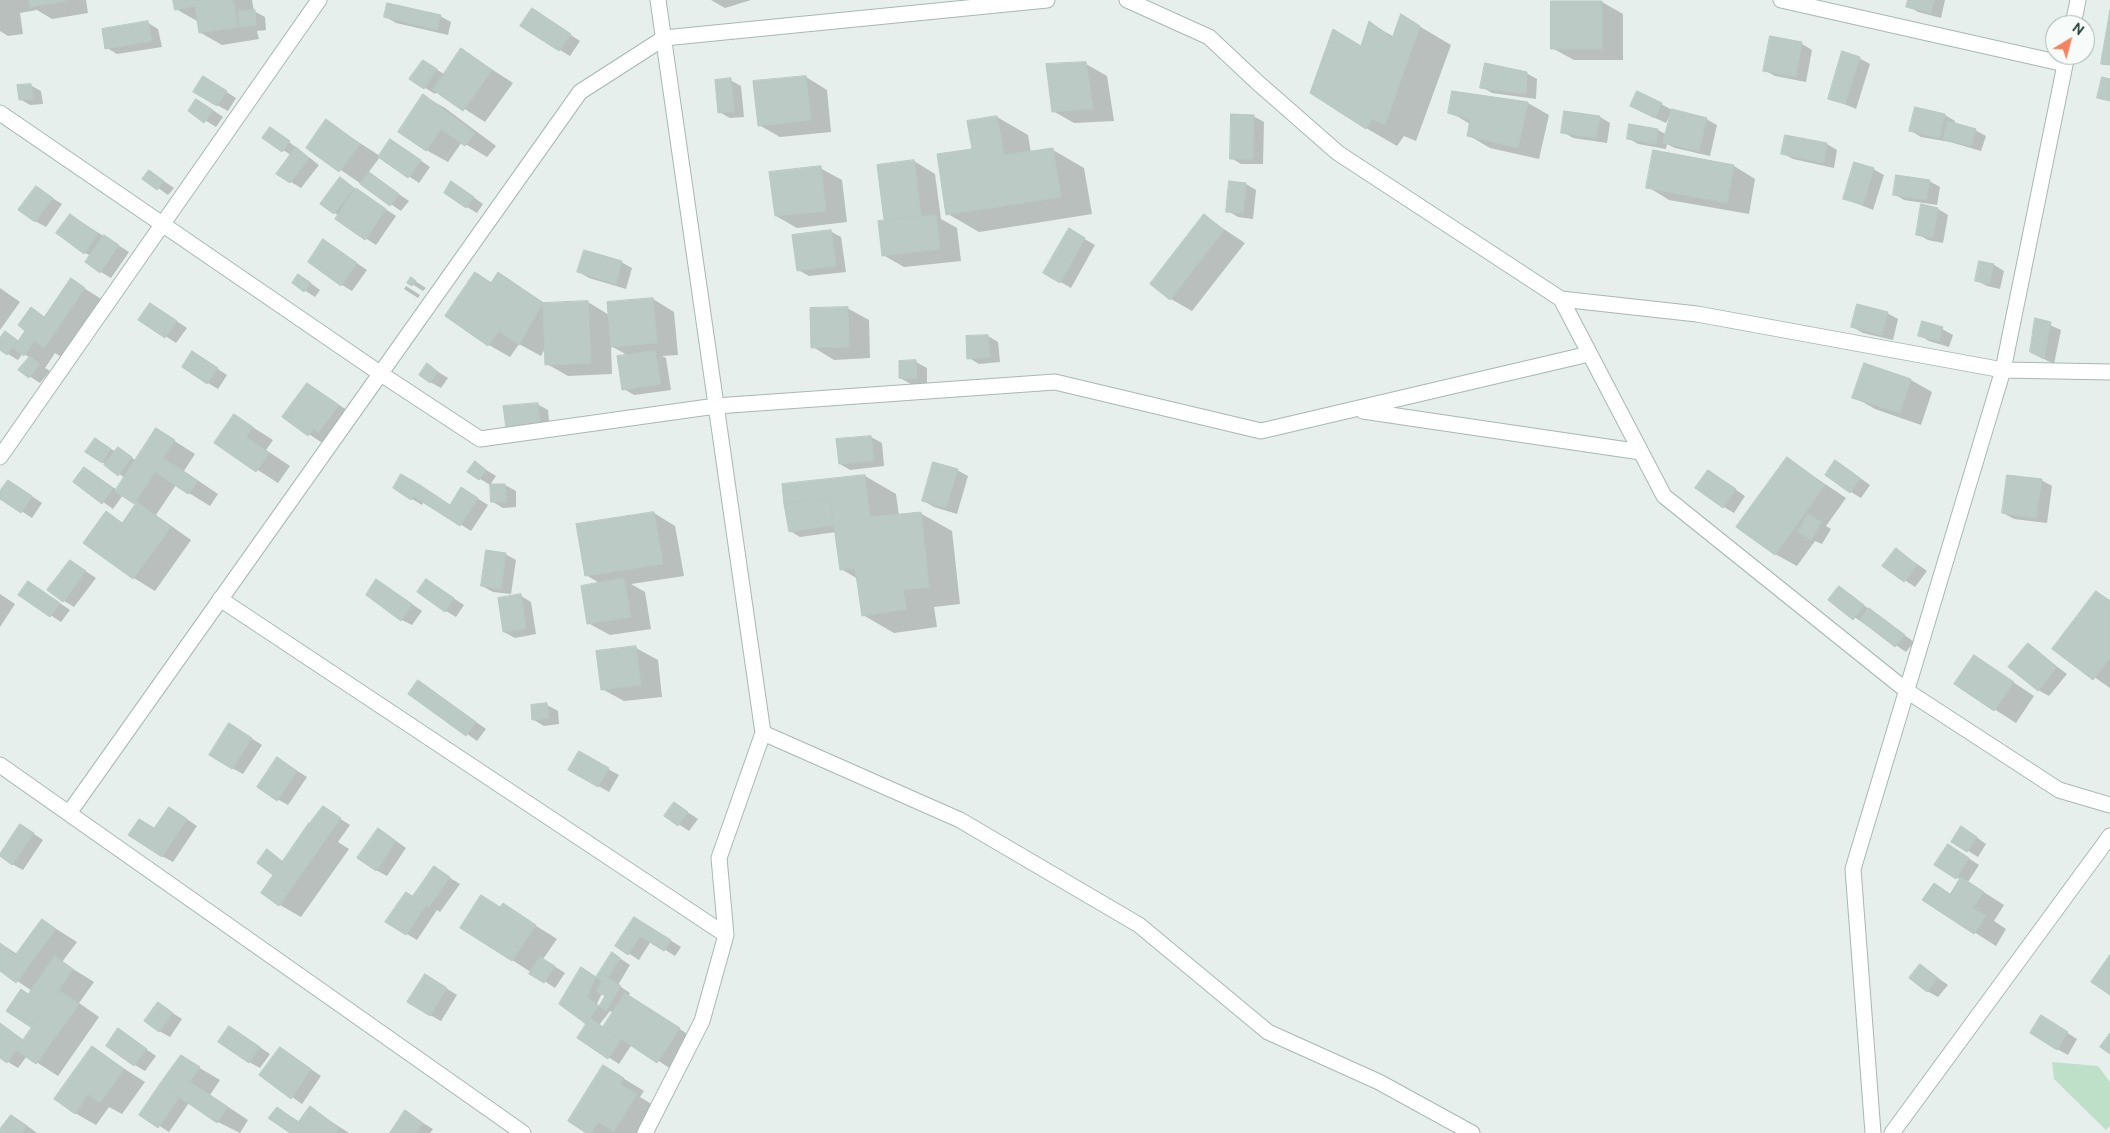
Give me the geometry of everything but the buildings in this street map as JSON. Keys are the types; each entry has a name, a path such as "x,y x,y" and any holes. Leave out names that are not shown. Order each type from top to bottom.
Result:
{"street":[{"path":"0,457 5,439 164,224 320,0"},
{"path":"645,1133 702,1021 726,935 719,858 763,733 658,0"},
{"path":"69,813 580,92 664,38 984,3 1047,0"},
{"path":"1127,0 1209,37 1338,154 1561,299 1697,314 2003,370 2110,372"},
{"path":"1781,0 2045,56"},
{"path":"2075,15 2078,0"},
{"path":"1873,1133 1853,869 2003,370 2065,65"},
{"path":"0,113 380,374 480,439 716,406 1055,382 1261,431 1589,354"},
{"path":"1561,299 1664,496 1907,691 2059,790 2110,805"},
{"path":"1354,409 1641,452"},
{"path":"220,599 726,935"},
{"path":"763,733 960,820 1140,924 1268,1032 1379,1082 1472,1133"},
{"path":"0,765 523,1133"},
{"path":"1892,1133 2110,836"}],"green space":[{"path":"2052,1062 2098,1066 2110,1082 2110,1126 2106,1130 2054,1079"}]}
